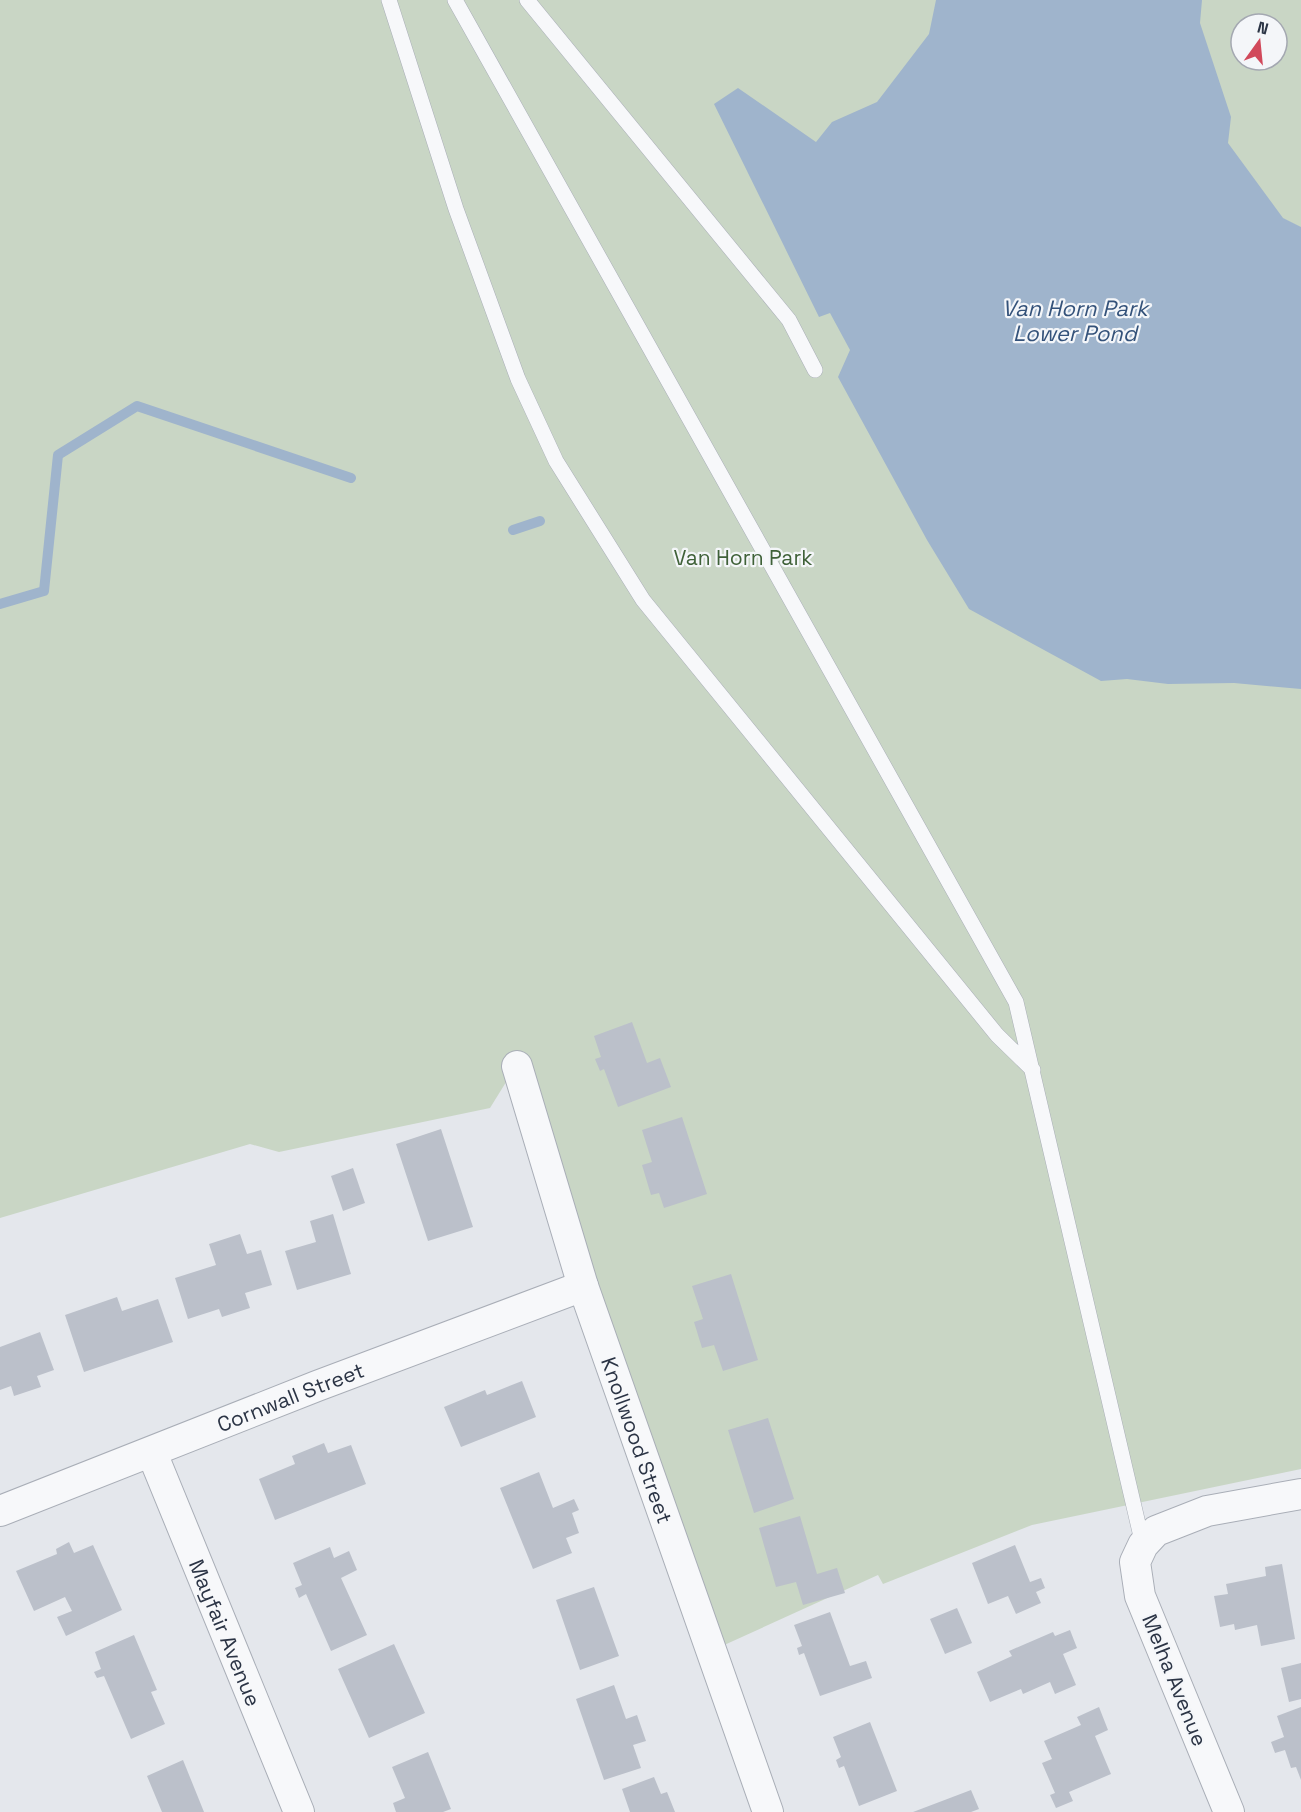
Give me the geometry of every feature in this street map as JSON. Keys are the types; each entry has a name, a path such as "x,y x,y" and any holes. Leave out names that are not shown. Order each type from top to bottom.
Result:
{"street":[{"name":"Knollwood Street","path":"517,1066 583,1286 768,1812"},
{"name":"Cornwall Street","path":"0,1511 152,1453 317,1386 583,1286"},
{"name":"Mayfair Avenue","path":"152,1453 299,1812"},
{"path":"1143,1545 1156,1531 1207,1511 1301,1494"},
{"name":"Melha Avenue","path":"1143,1545 1135,1562 1140,1596 1229,1812"}],"lane":[{"path":"389,0 456,209 518,379 556,461 643,600 997,1035 1033,1070"},
{"path":"455,0 1016,1002 1143,1545"},
{"path":"526,0 789,320 815,370"}],"green space":[{"name":"Van Horn Park","path":"0,0 1301,0 1301,1469 1032,1525 883,1584 878,1575 711,1651 516,1066 490,1108 279,1152 250,1144 0,1218"}],"water":[{"name":"Van Horn Park Lower Pond","path":"936,0 1202,0 1200,23 1231,117 1228,143 1283,218 1301,227 1301,689 1234,683 1168,684 1127,679 1101,681 969,609 927,540 838,377 850,350 830,313 819,317 714,104 738,88 816,142 832,122 877,102 929,34"}],"building":[{"path":"632,1022 647,1063 660,1058 671,1087 618,1107 604,1069 600,1071 595,1059 601,1057 594,1036"},
{"path":"682,1117 707,1194 664,1208 659,1193 651,1195 642,1165 652,1162 642,1130"},
{"path":"441,1129 473,1227 428,1241 396,1144"},
{"path":"353,1168 365,1203 343,1211 331,1176"},
{"path":"333,1214 351,1274 297,1290 285,1251 316,1242 310,1221"},
{"path":"240,1234 247,1254 261,1250 272,1285 245,1293 250,1308 222,1317 219,1309 188,1319 175,1278 216,1265 209,1244"},
{"path":"731,1274 758,1360 723,1371 714,1345 702,1348 694,1322 703,1319 692,1286"},
{"path":"117,1297 122,1311 158,1299 173,1342 84,1372 65,1315"},
{"path":"40,1332 54,1370 37,1376 41,1387 14,1396 11,1386 0,1390 0,1347"},
{"path":"522,1381 536,1417 461,1447 444,1407 485,1390 487,1395"},
{"path":"768,1418 794,1499 754,1513 728,1430"},
{"path":"324,1443 328,1453 351,1445 366,1484 275,1520 259,1479 295,1464 292,1456"},
{"path":"539,1472 553,1508 574,1499 579,1510 572,1513 579,1533 566,1538 572,1553 533,1569 500,1488"},
{"path":"800,1516 817,1574 837,1568 845,1593 803,1605 796,1582 776,1587 759,1528"},
{"path":"69,1542 74,1553 93,1545 122,1610 66,1636 57,1617 72,1611 65,1597 34,1611 16,1571 57,1554 56,1549"},
{"path":"1015,1545 1030,1582 1041,1578 1045,1588 1036,1592 1041,1603 1016,1614 1008,1596 988,1604 972,1563"},
{"path":"330,1547 334,1558 349,1551 357,1570 341,1578 367,1635 331,1651 306,1594 299,1598 295,1588 302,1585 293,1563"},
{"path":"1282,1564 1295,1639 1261,1646 1257,1625 1235,1630 1234,1624 1220,1627 1214,1596 1228,1594 1226,1584 1266,1576 1265,1567"},
{"path":"594,1587 619,1656 580,1670 556,1600"},
{"path":"957,1608 972,1643 945,1654 930,1619"},
{"path":"830,1612 850,1666 866,1661 872,1678 820,1696 804,1653 799,1655 797,1648 802,1646 794,1625"},
{"path":"1070,1630 1077,1648 1063,1654 1076,1685 1055,1694 1050,1682 1023,1694 1021,1689 990,1702 977,1672 1012,1656 1009,1651 1053,1632 1055,1636"},
{"path":"134,1635 157,1690 151,1692 165,1724 131,1739 104,1676 97,1678 94,1672 101,1669 95,1652"},
{"path":"394,1644 425,1713 369,1738 338,1669"},
{"path":"1301,1663 1301,1699 1289,1702 1281,1668"},
{"path":"614,1685 626,1719 637,1715 646,1741 633,1745 641,1768 604,1780 576,1699"},
{"path":"1099,1707 1108,1730 1095,1736 1111,1774 1069,1792 1073,1801 1056,1808 1050,1795 1055,1793 1042,1763 1052,1759 1044,1741 1081,1725 1077,1717"},
{"path":"1301,1707 1301,1780 1296,1767 1291,1768 1285,1750 1275,1753 1271,1742 1284,1737 1277,1716"},
{"path":"870,1722 897,1791 859,1806 844,1766 839,1768 836,1760 841,1757 833,1737"},
{"path":"428,1752 451,1809 443,1812 396,1812 393,1803 405,1798 392,1767"},
{"path":"183,1760 204,1812 162,1812 147,1776"},
{"path":"654,1777 661,1794 667,1792 675,1812 630,1812 622,1789"},
{"path":"971,1790 979,1809 971,1812 913,1812"}],"waterway":[{"path":"0,604 44,591 58,455 137,406 351,478"},
{"path":"513,530 540,521"}]}
